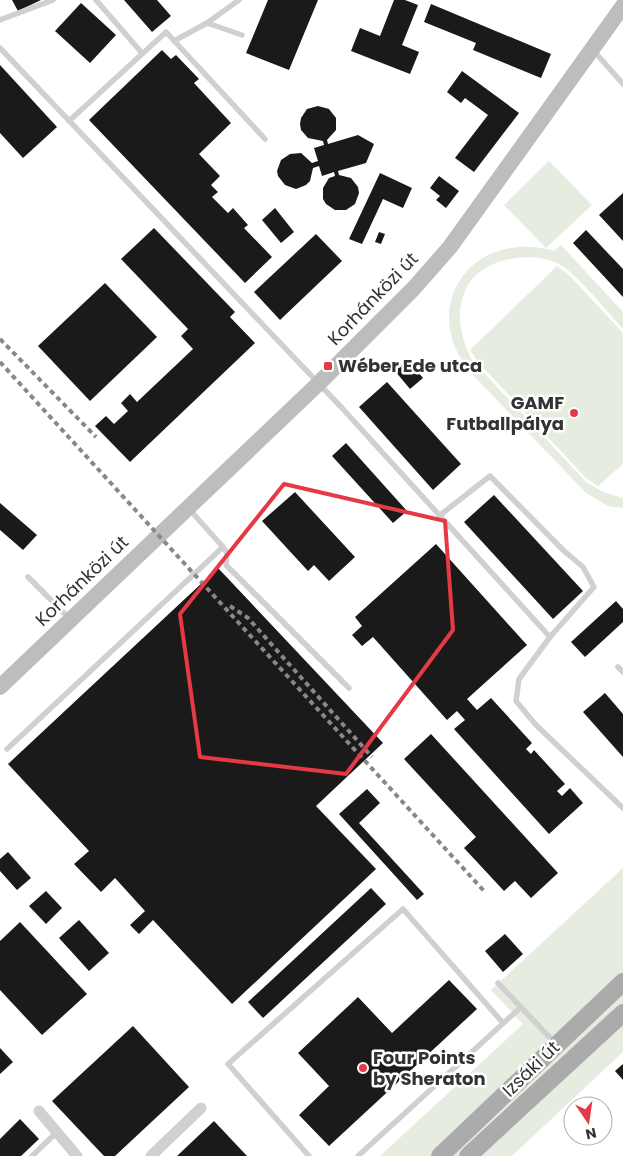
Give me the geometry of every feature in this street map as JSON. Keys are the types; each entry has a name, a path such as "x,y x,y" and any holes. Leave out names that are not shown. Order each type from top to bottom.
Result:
{"main road":[{"name":"Izsáki út","path":"440,1156 623,982"},
{"name":"Izsáki út","path":"468,1156 623,1014"}],"street":[{"name":"Korhánközi út","path":"0,687 318,384 414,288 450,247 623,6"},
{"path":"151,1156 201,1108"},
{"path":"39,1111 77,1156"}],"lane":[{"path":"0,20 53,0"},
{"path":"96,0 142,53"},
{"path":"174,41 207,23 238,0"},
{"path":"207,23 242,35"},
{"path":"69,121 166,32 265,139"},
{"path":"0,48 318,384 550,637"},
{"path":"592,50 623,84"},
{"path":"439,516 490,476 563,550 583,567 594,587 550,637 519,679 516,701 536,725 623,808"},
{"path":"189,508 227,553 226,565 349,688"},
{"path":"7,749 223,547"},
{"path":"28,577 71,620"},
{"path":"308,1156 228,1064 403,909 504,1023"},
{"path":"498,983 557,1044"},
{"path":"358,1156 521,1007"},
{"path":"32,1156 57,1132"}],"highlighted area":[{"path":"284,484 445,521 453,630 346,774 200,757 180,614"}],"shaded area":[{"path":"549,161 592,205 546,248 504,205"},
{"path":"561,245 623,312 623,329 572,273 555,262 531,257 504,260 481,271 471,280 465,291 460,309 462,335 472,360 586,482 603,492 623,498 623,508 608,506 586,493 473,375 456,350 449,325 451,301 460,280 476,263 498,251 524,247 554,251"},
{"name":"GAMF Futballpálya","path":"557,266 569,275 623,333 623,464 598,486 586,478 478,362 470,350"},
{"path":"623,868 623,1052 576,1096 563,1096 563,1108 512,1156 380,1156 523,1024 491,990"}],"building":[{"path":"12,0 41,0 18,11"},
{"path":"124,0 157,0 171,16 152,32"},
{"path":"268,0 318,0 289,70 246,53"},
{"path":"394,0 405,0 418,5 402,45 419,52 410,74 351,51 360,28 380,36"},
{"path":"81,3 116,35 90,63 55,31"},
{"path":"431,4 551,54 541,78 473,50 476,43 424,22"},
{"path":"162,50 171,59 176,55 199,79 194,83 231,123 199,154 220,176 211,185 218,192 212,197 228,213 233,208 248,225 244,228 272,257 245,283 89,120"},
{"path":"0,65 57,127 23,158 0,133"},
{"path":"462,71 519,113 474,172 455,158 488,115 465,98 461,103 447,92"},
{"path":"318,106 329,109 336,118 336,130 327,140 328,144 358,135 374,144 366,163 338,171 339,175 351,178 358,187 359,193 355,204 346,210 335,210 326,204 323,199 323,188 329,178 335,176 334,172 322,176 319,166 313,168 310,181 296,189 285,185 278,176 277,171 281,160 290,154 301,153 312,163 318,161 314,148 324,145 323,141 308,138 301,130 300,124 301,118 307,109"},
{"path":"380,173 412,188 403,208 383,199 362,244 349,239"},
{"path":"439,176 459,191 446,208 436,200 440,196 430,188"},
{"path":"623,193 623,241 599,215"},
{"path":"275,208 294,232 281,243 262,220"},
{"path":"154,228 235,312 230,317 255,343 130,462 95,426 106,416 114,424 128,411 121,403 130,394 137,402 193,349 181,336 188,329 121,259"},
{"path":"586,230 623,269 623,297 573,243"},
{"path":"379,232 385,234 381,244 375,242"},
{"path":"316,234 342,261 280,320 254,292"},
{"path":"105,283 157,337 90,401 38,346"},
{"path":"408,360 423,378 410,389 395,371"},
{"path":"387,382 461,464 433,490 359,407"},
{"path":"346,443 407,511 393,523 332,456"},
{"path":"295,492 355,557 329,581 314,565 308,571 262,521"},
{"path":"494,495 583,591 553,619 464,522"},
{"path":"0,503 37,535 23,550 0,530"},
{"path":"436,544 527,645 467,699 477,710 491,698 532,743 526,749 531,754 534,750 565,784 557,791 562,796 570,788 583,803 549,834 454,729 465,720 457,711 447,720 373,637 362,646 352,635 362,626 355,617"},
{"path":"218,568 383,743 316,806 376,869 232,1004 153,920 139,934 130,925 145,911 115,878 101,892 74,864 89,851 8,764"},
{"path":"616,601 623,609 623,622 585,657 571,642"},
{"path":"605,693 623,714 623,757 583,712"},
{"path":"431,734 558,873 531,898 515,881 504,891 464,848 476,837 404,759"},
{"path":"367,789 380,803 359,823 424,894 417,900 339,814"},
{"path":"8,852 31,878 17,890 0,871 0,859"},
{"path":"371,888 386,904 263,1018 248,1002"},
{"path":"46,891 62,908 46,924 29,906"},
{"path":"79,920 109,953 89,971 59,938"},
{"path":"20,922 87,994 42,1035 0,990 0,941"},
{"path":"505,934 523,954 503,972 485,951"},
{"name":"Four Points by Sheraton","path":"449,980 477,1009 329,1146 299,1115 329,1086 298,1053 358,997 392,1033"},
{"path":"133,1026 189,1087 115,1156 104,1156 52,1101"},
{"path":"0,1048 13,1062 0,1074"},
{"path":"623,1064 623,1080 615,1071"},
{"path":"20,1119 39,1139 21,1156 0,1156 0,1139"},
{"path":"214,1121 247,1156 177,1156"}],"railway":[{"path":"0,339 96,437"},
{"path":"0,362 484,891"},
{"path":"230,606 248,618 372,757"}],"place":[{"name":"Wéber Ede utca","path":"328,366"},
{"name":"GAMF Futballpálya","path":"574,413"},
{"name":"Four Points by Sheraton","path":"363,1068"}]}
